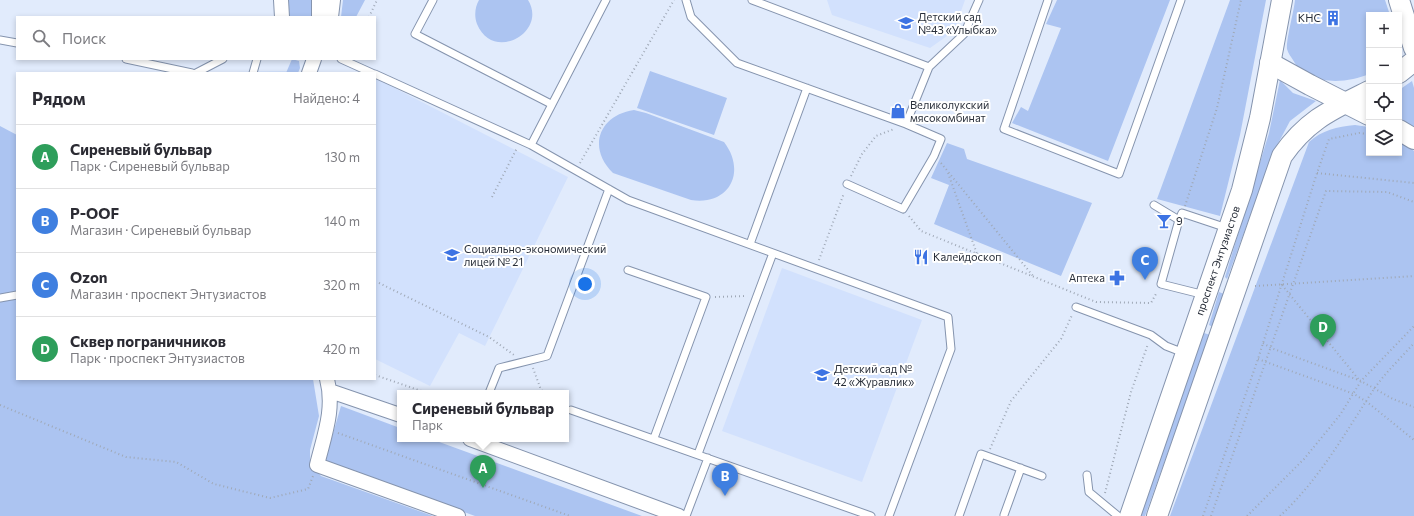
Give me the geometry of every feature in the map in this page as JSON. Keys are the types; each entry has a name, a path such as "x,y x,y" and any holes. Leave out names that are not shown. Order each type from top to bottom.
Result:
{"main road":[{"name":"проспект Энтузиастов","path":"1130,516 1184,353 1206,295 1242,190 1254,141 1282,0"},
{"path":"1399,0 1414,48"},
{"path":"1402,71 1414,61"},
{"path":"1270,62 1366,114"},
{"path":"1157,516 1282,156 1303,129 1344,103 1366,92"},
{"path":"1402,132 1414,140"}],"street":[{"path":"281,0 282,16"},
{"path":"319,0 319,16"},
{"path":"331,16 333,0"},
{"path":"309,72 314,60"},
{"path":"397,414 329,385 331,409 317,465 458,516"},
{"path":"479,442 679,516"}],"lane":[{"path":"433,0 415,34 552,104"},
{"path":"531,145 606,0"},
{"path":"686,0 692,17 737,63 906,124 941,139 934,156 903,209 847,184"},
{"path":"752,0 929,67"},
{"path":"906,124 929,67 964,34 979,0"},
{"path":"1048,0 1004,129 1119,174 1181,0"},
{"path":"0,40 16,43"},
{"path":"131,60 187,72"},
{"path":"198,72 221,60"},
{"path":"253,72 257,60"},
{"path":"343,60 370,72"},
{"path":"376,74 521,140 628,200 948,317 951,349 889,516"},
{"path":"750,244 807,88"},
{"path":"490,390 498,368 547,356 609,189"},
{"path":"1154,204 1179,220"},
{"path":"1206,295 1161,284 1179,220 1182,213 1229,229"},
{"path":"698,454 773,253"},
{"path":"628,270 706,297 654,438"},
{"path":"0,298 16,295"},
{"path":"1076,307 1151,335 1166,346 1184,353"},
{"path":"571,410 654,438 871,516"},
{"path":"959,516 981,454 988,455 1042,476"},
{"path":"686,516 708,458"},
{"path":"1004,515 1021,468"},
{"path":"1087,475 1089,492 1118,516"}],"path":[{"path":"369,16 377,0"},
{"path":"576,170 674,0"},
{"path":"1182,213 1217,108 1241,0"},
{"path":"1203,516 1258,359 1316,173 1329,139 1359,133 1366,134"},
{"path":"492,197 521,140"},
{"path":"934,156 1034,277"},
{"path":"947,170 977,254"},
{"path":"1316,173 1414,183"},
{"path":"1211,516 1291,294 1292,285 1326,191 1387,192 1414,202"},
{"path":"903,209 920,232 1096,302 1150,303 1161,284"},
{"path":"1255,286 1281,284 1292,285 1414,276"},
{"path":"379,283 489,337 526,361 541,390"},
{"path":"1281,284 1291,294 1361,381"},
{"path":"706,297 757,296"},
{"path":"988,455 1011,401 1061,339 1076,307"},
{"path":"1247,516 1304,459 1354,394 1361,381 1414,326"},
{"path":"1102,503 1131,392 1151,335"},
{"path":"1263,343 1271,348 1361,381 1393,399 1414,407"},
{"path":"1280,516 1291,506 1322,468 1367,402 1374,389 1414,343"},
{"path":"1258,359 1354,394 1367,402 1414,440"},
{"path":"376,375 418,390"},
{"path":"0,405 126,457 176,462 214,484 270,498 308,489 317,465"},
{"path":"326,429 570,516"}],"shaded area":[{"path":"285,0 311,0 311,16 286,16"},
{"path":"343,0 365,0 357,16 341,16"},
{"path":"479,0 528,0 532,12 531,23 525,32 516,39 505,42 495,41 485,35 477,24 475,12"},
{"name":"Детский сад №43 «Улыбка»","path":"827,0 965,0 954,31 930,48 832,15"},
{"path":"1057,0 1170,0 1108,161 1012,123 1021,107 1028,111 1061,28 1046,24"},
{"path":"1230,0 1266,0 1240,135 1220,216 1157,199"},
{"path":"1295,0 1385,0 1389,12 1366,12 1366,75 1349,80 1328,80 1308,75 1299,68 1290,56 1287,49"},
{"path":"292,60 299,61 300,68 298,72 286,72"},
{"path":"287,71 286,72 234,72"},
{"path":"650,71 727,98 714,135 637,108"},
{"name":"Социально-экономический лицей № 21","path":"376,79 568,177 485,346 459,333 430,386 376,359"},
{"path":"1280,80 1293,93 1316,101 1290,121 1273,153 1227,279 1225,277 1269,133"},
{"path":"1412,81 1414,88 1414,128 1402,119 1402,88"},
{"path":"634,110 724,142 731,153 734,165 734,175 724,192 715,198 691,200 613,173 605,163 600,153 599,143 601,134 605,126 612,118 622,113"},
{"path":"1355,125 1366,127 1366,156 1402,156 1402,141 1414,151 1414,516 1170,516 1309,142 1325,132"},
{"path":"0,126 16,134 16,380 313,380 319,416 310,450 310,463 321,476 433,516 0,516"},
{"path":"947,143 964,149 967,159 1092,203 1061,276 934,224 949,185 931,178"},
{"name":"Детский сад № 42 «Журавлик»","path":"782,268 922,320 862,482 722,431"},
{"path":"1219,292 1224,294 1213,327 1209,325"},
{"path":"1204,333 1210,335 1145,516 1139,516"},
{"path":"341,406 397,427 397,442 439,442 642,516 475,516 325,461"}],"place":[{"name":"КНС","path":"1333,18"},
{"name":"Детский сад №43 «Улыбка»","path":"906,23"},
{"name":"Великолукский мясокомбинат","path":"898,111"},
{"name":"9","path":"1164,221"},
{"name":"Социально-экономический лицей № 21","path":"452,255"},
{"name":"Калейдоскоп","path":"921,257"},
{"name":"Аптека","path":"1117,278"},
{"name":"Ozon","path":"1145,280"},
{"name":"Сквер пограничников","path":"1323,347"},
{"name":"Детский сад № 42 «Журавлик»","path":"822,375"},
{"name":"Сиреневый бульвар","path":"483,488"},
{"name":"P-OOF","path":"725,496"}]}
